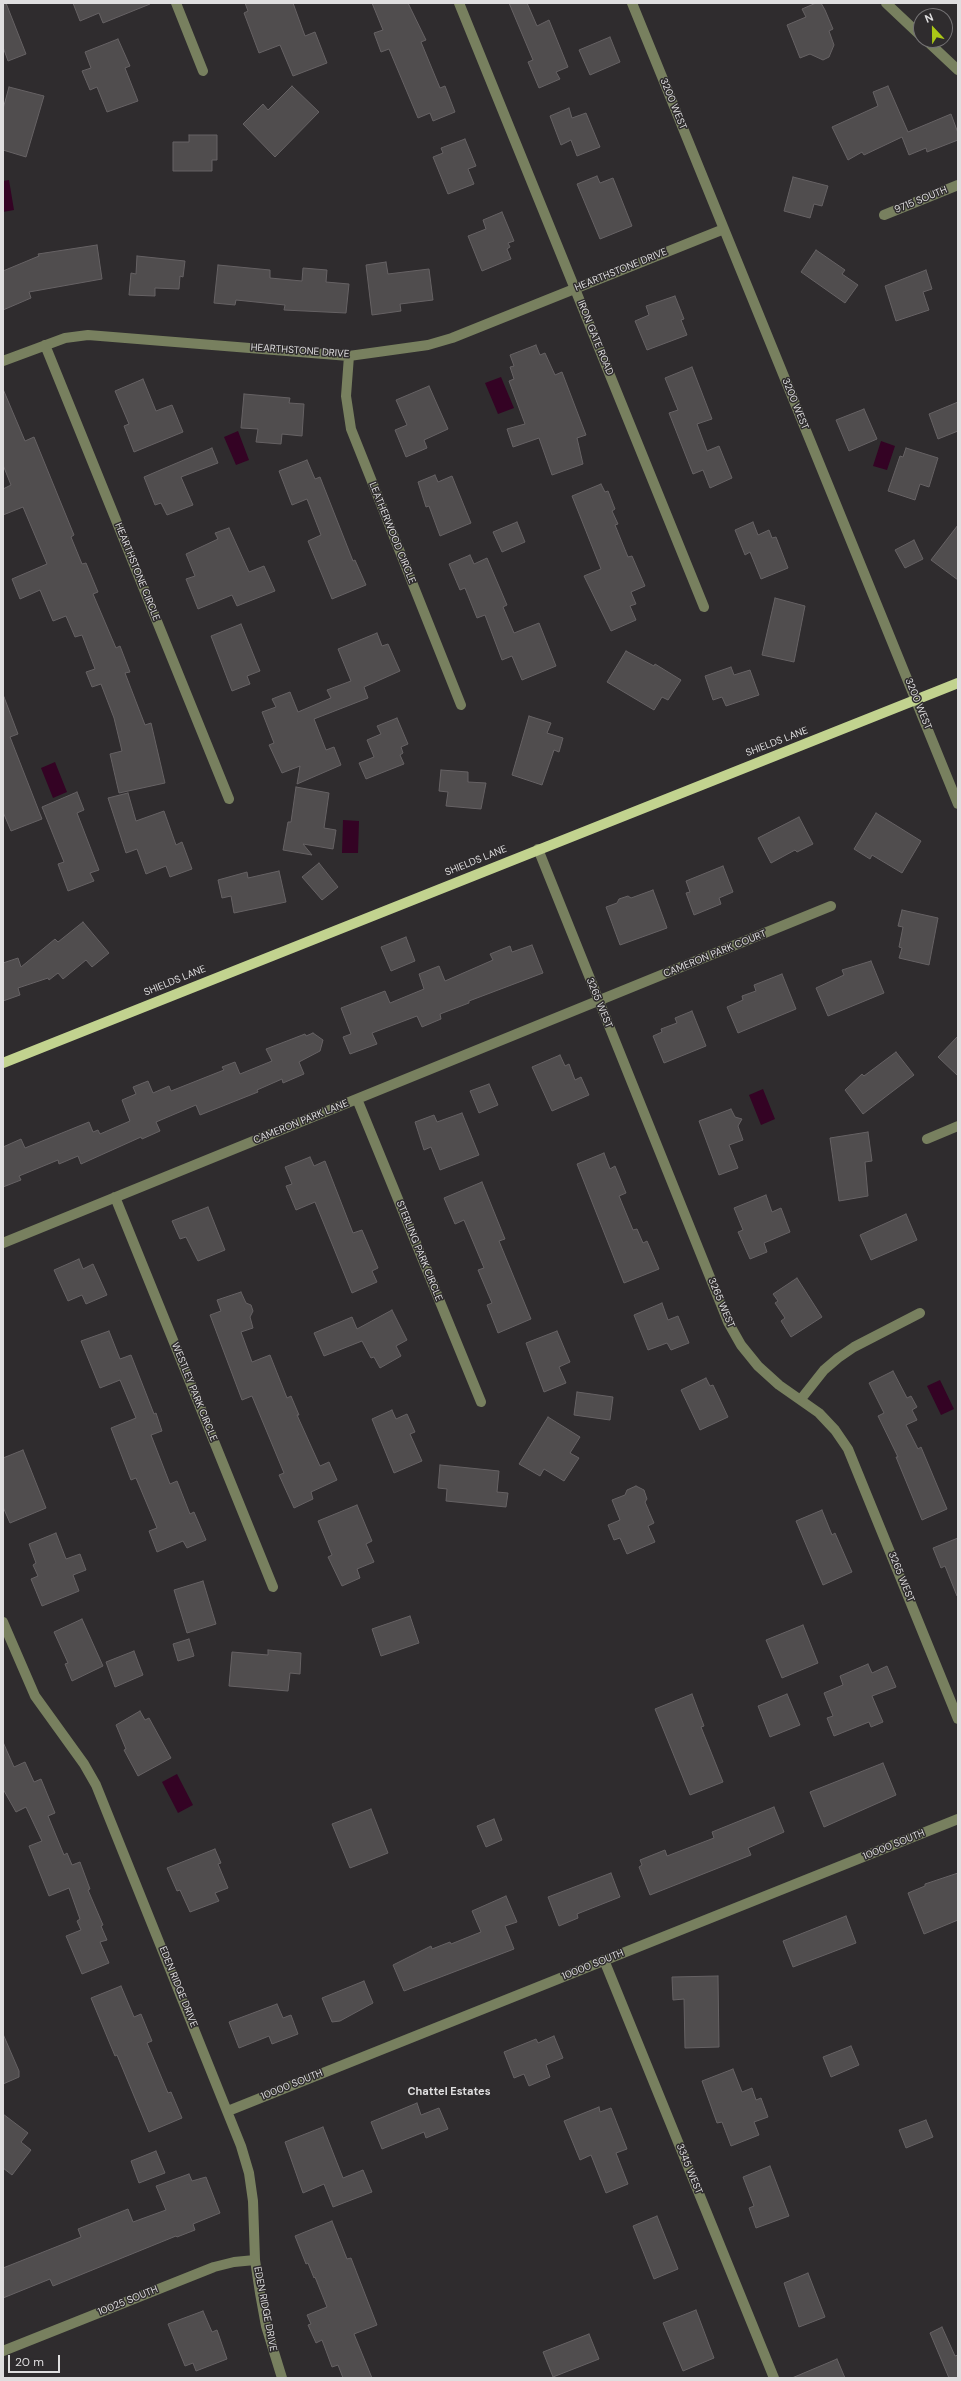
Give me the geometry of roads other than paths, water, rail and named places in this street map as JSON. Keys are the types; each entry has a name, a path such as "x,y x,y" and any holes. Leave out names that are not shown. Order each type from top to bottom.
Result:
{"main road":[{"name":"SHIELDS LANE","path":"3,1063 958,683"}],"street":[{"path":"176,3 203,71"},
{"name":"IRON GATE ROAD","path":"459,3 704,607"},
{"name":"3200 WEST","path":"632,3 958,804"},
{"path":"886,3 913,28"},
{"path":"935,48 958,70"},
{"name":"9715 SOUTH","path":"884,215 958,185"},
{"name":"HEARTHSTONE DRIVE","path":"3,361 65,338 88,334 349,356 402,350 452,338 724,229"},
{"name":"HEARTHSTONE CIRCLE","path":"45,345 229,799"},
{"name":"LEATHERWOOD CIRCLE","path":"349,356 346,396 351,429 461,705"},
{"name":"3265 WEST","path":"538,849 728,1322 741,1345 758,1366 779,1385 819,1413 835,1430 848,1449 958,1719"},
{"name":"CAMERON PARK COURT","path":"598,1001 831,906"},
{"name":"CAMERON PARK LANE","path":"3,1243 598,1001"},
{"name":"STERLING PARK CIRCLE","path":"357,1099 481,1402"},
{"path":"927,1139 958,1126"},
{"name":"WESTLEY PARK CIRCLE","path":"115,1197 273,1587"},
{"path":"801,1399 824,1370 838,1358 854,1347 920,1313"},
{"name":"EDEN RIDGE DRIVE","path":"3,1622 35,1696 84,1764 96,1785 228,2111 249,2173 253,2201 255,2260 266,2326 282,2378"},
{"name":"10000 SOUTH","path":"228,2111 958,1819"},
{"name":"3345 WEST","path":"604,1960 774,2378"},
{"name":"10025 SOUTH","path":"3,2351 214,2267 234,2262 255,2260"}],"district":[{"name":"Chattel Estates","path":"449,2092"}]}
